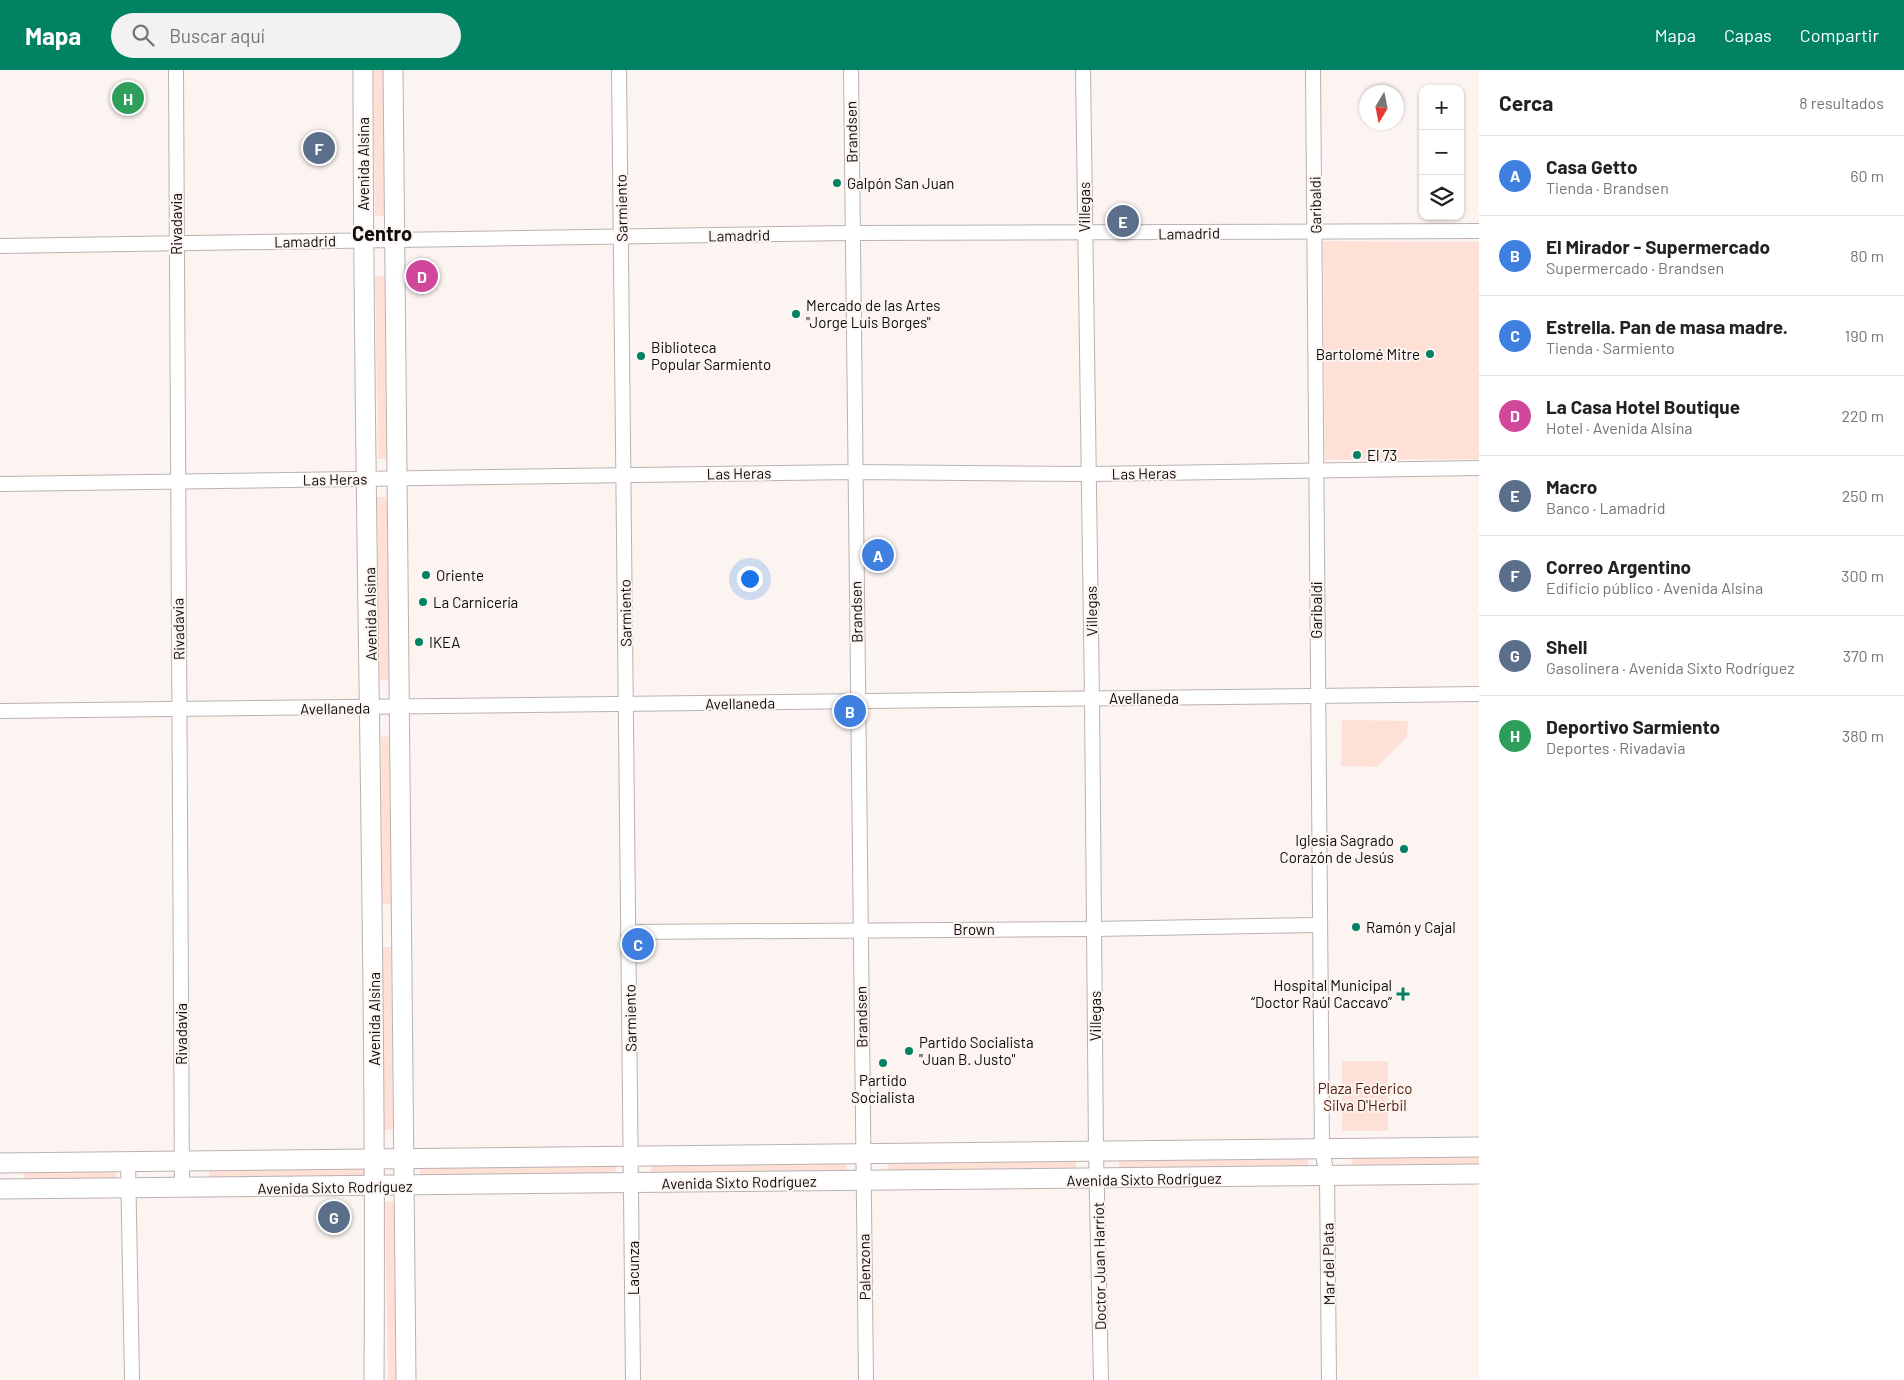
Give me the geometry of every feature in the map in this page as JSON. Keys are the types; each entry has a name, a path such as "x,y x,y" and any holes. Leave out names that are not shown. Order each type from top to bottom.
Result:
{"main road":[{"name":"Avenida Alsina","path":"363,70 363,240 368,479 376,1187 374,1380"},
{"name":"Avenida Alsina","path":"393,70 406,1158 406,1380"},
{"path":"373,924 403,924"},
{"name":"Avenida Sixto Rodríguez","path":"0,1163 1479,1148"},
{"name":"Avenida Sixto Rodríguez","path":"0,1189 1098,1180 1479,1174"}],"street":[{"name":"Rivadavia","path":"176,70 182,1188"},
{"name":"Sarmiento","path":"619,70 632,1156"},
{"name":"Brandsen","path":"851,70 863,1154"},
{"name":"Villegas","path":"1083,70 1096,1153"},
{"name":"Garibaldi","path":"1313,70 1316,697 1322,1149"},
{"name":"Lamadrid","path":"0,246 852,234 1479,231"},
{"name":"Las Heras","path":"0,484 855,472 1088,474 1479,468"},
{"name":"Avellaneda","path":"0,711 179,711 1479,694"},
{"name":"Brown","path":"628,932 860,929 1094,929 1319,925"},
{"name":"Mar del Plata","path":"1322,1149 1327,1176 1329,1380"},
{"name":"Doctor Juan Harriot","path":"1096,1153 1101,1380"},
{"name":"Palenzona","path":"863,1154 866,1380"},
{"name":"Lacunza","path":"632,1156 633,1380"},
{"path":"128,1161 132,1380"}],"green space":[{"path":"373,70 383,70 385,216 375,216"},
{"path":"1323,241 1479,242 1479,459 1325,460"},
{"path":"375,276 386,276 388,459 378,459"},
{"path":"377,497 388,497 390,680 380,680"},
{"path":"1342,720 1408,721 1407,737 1377,767 1341,766"},
{"path":"391,736 392,904 382,904 381,737"},
{"path":"380,947 391,947 393,1130 383,1130"},
{"name":"Plaza Federico Silva D'Herbil","path":"1342,1061 1388,1061 1388,1131 1342,1131"},
{"path":"1352,1155 1479,1155 1479,1169 1352,1169"},
{"path":"1075,1156 1076,1171 888,1173 887,1158"},
{"path":"1308,1156 1308,1170 1119,1171 1119,1157"},
{"path":"846,1160 847,1174 651,1176 651,1162"},
{"path":"616,1161 616,1176 420,1177 420,1163"},
{"path":"116,1166 116,1180 24,1181 24,1167"},
{"path":"209,1166 364,1166 364,1180 209,1180"},
{"path":"385,1202 395,1202 398,1380 388,1380"}],"place":[{"name":"Deportivo Sarmiento","path":"128,98"},
{"name":"Correo Argentino","path":"319,148"},
{"name":"Galpón San Juan","path":"837,183"},
{"name":"Macro","path":"1123,221"},
{"name":"La Casa Hotel Boutique","path":"422,276"},
{"name":"Mercado de las Artes \"Jorge Luis Borges\"","path":"796,314"},
{"name":"Bartolomé Mitre","path":"1430,354"},
{"name":"Biblioteca Popular Sarmiento","path":"641,356"},
{"name":"El 73","path":"1357,455"},
{"name":"Casa Getto","path":"878,555"},
{"name":"Oriente","path":"426,575"},
{"name":"La Carnicería","path":"423,602"},
{"name":"IKEA","path":"419,642"},
{"name":"El Mirador - Supermercado","path":"850,711"},
{"name":"Iglesia Sagrado Corazón de Jesús","path":"1404,849"},
{"name":"Ramón y Cajal","path":"1356,927"},
{"name":"Estrella. Pan de masa madre.","path":"638,944"},
{"name":"Hospital Municipal “Doctor Raúl Caccavo”","path":"1403,994"},
{"name":"Partido Socialista \"Juan B. Justo\"","path":"909,1051"},
{"name":"Partido Socialista","path":"883,1063"},
{"name":"Shell","path":"334,1217"}],"district":[{"name":"Centro","path":"382,233"}]}
